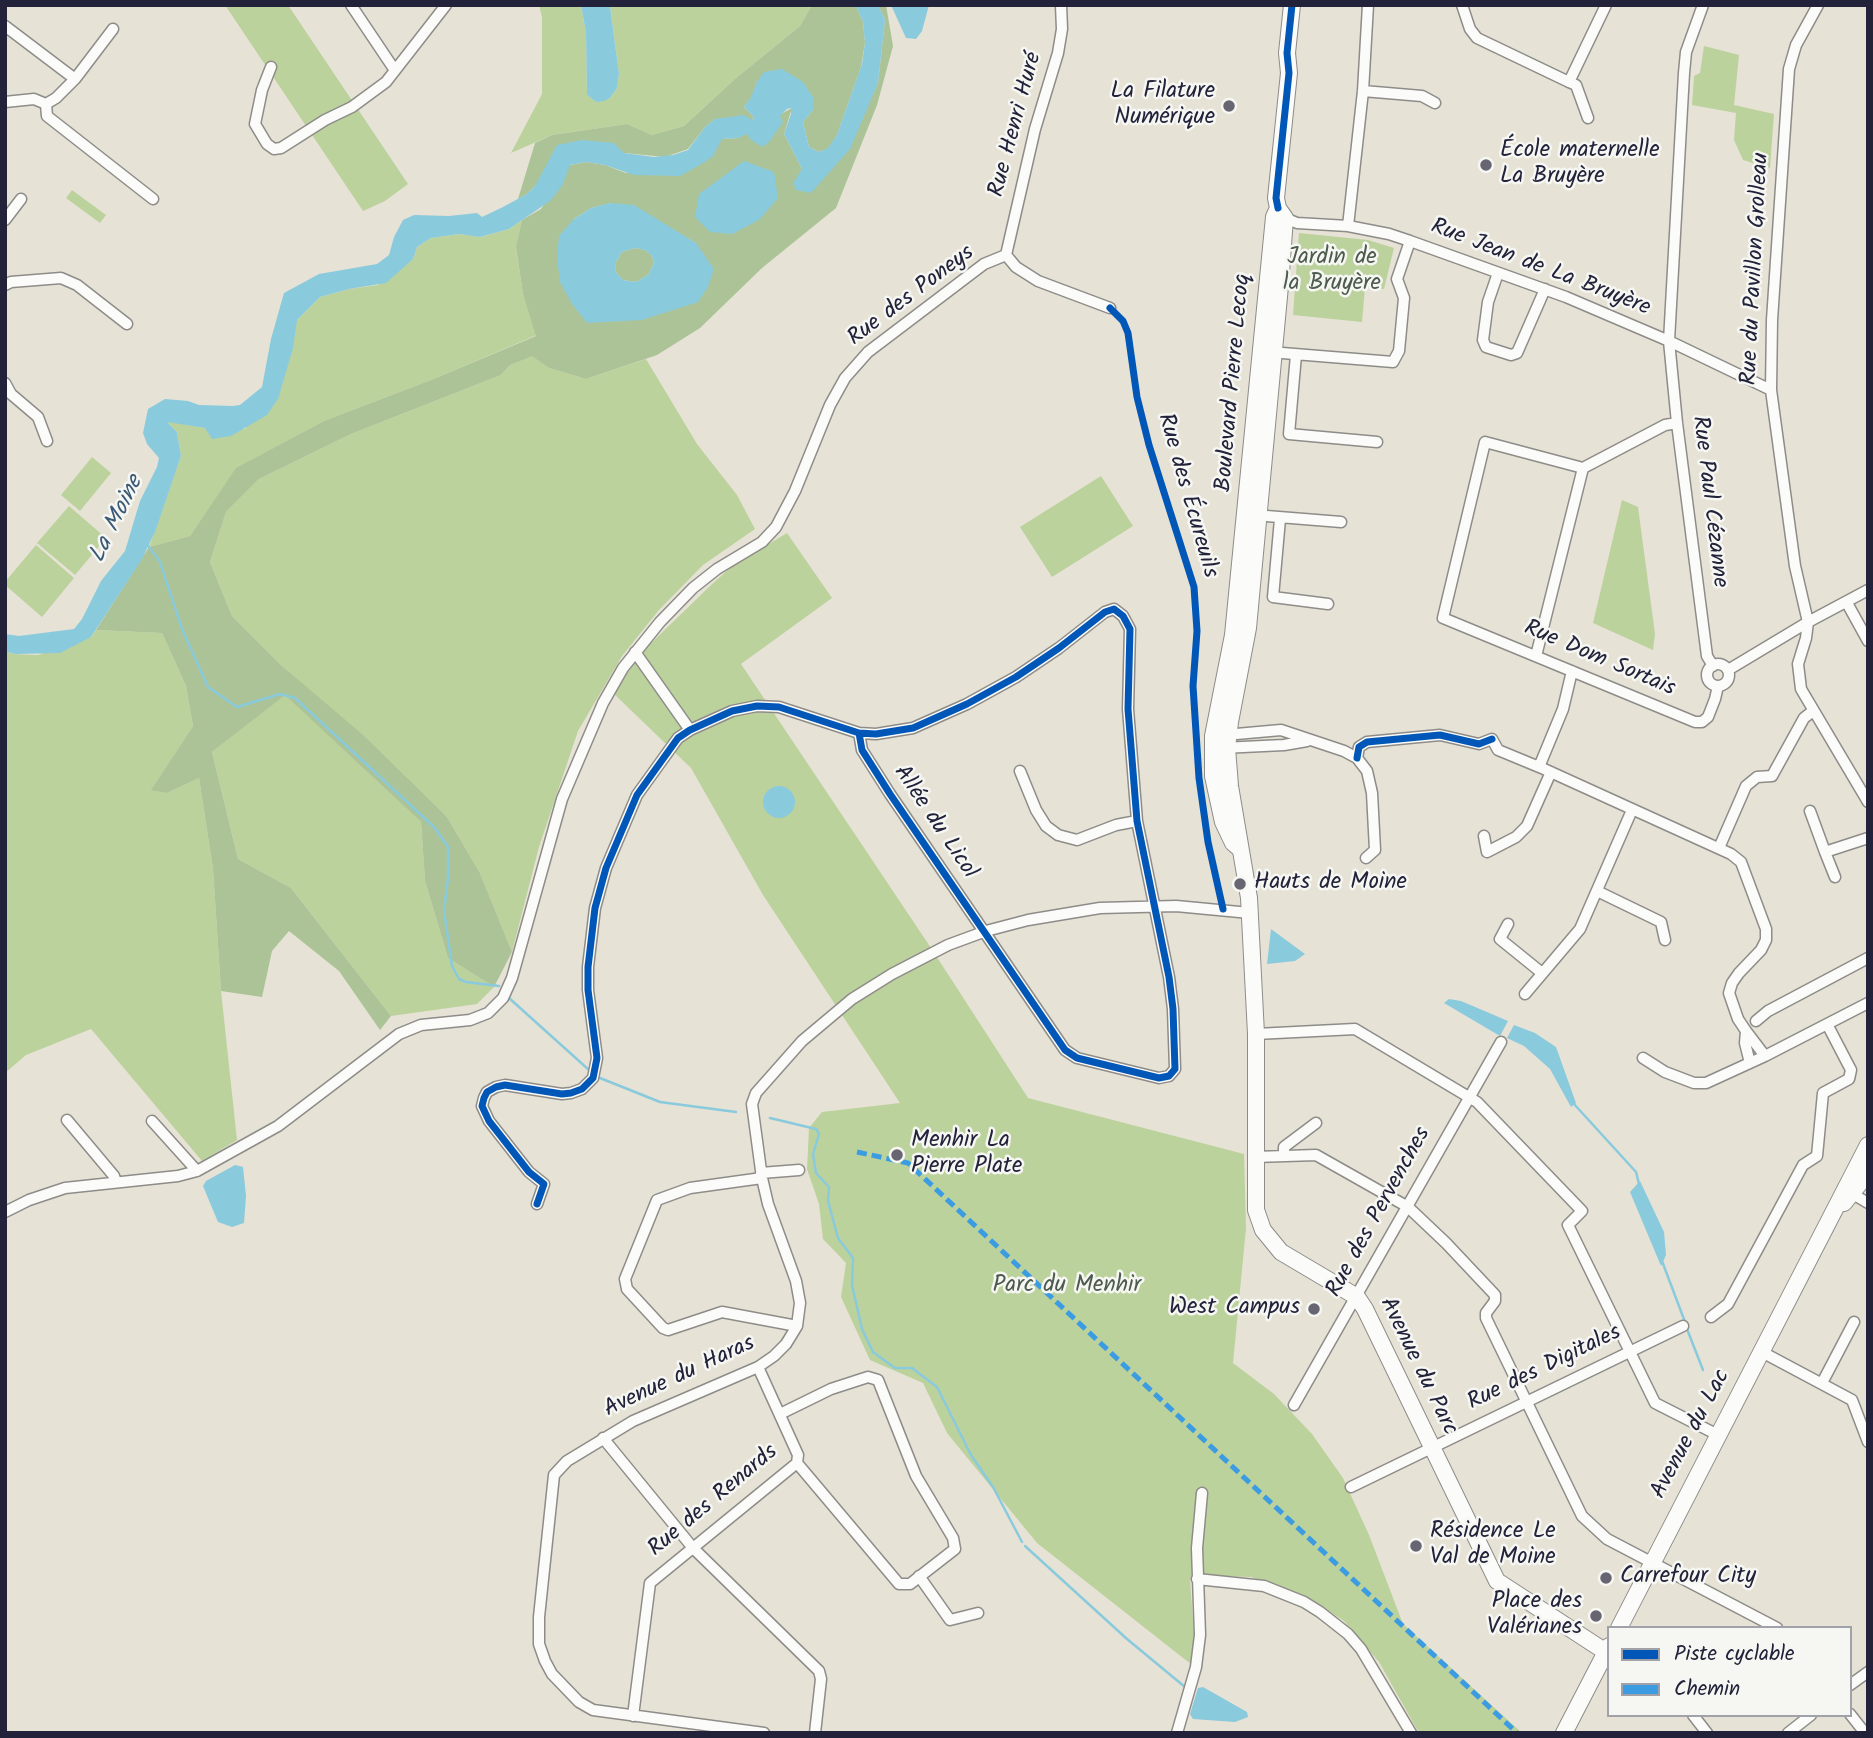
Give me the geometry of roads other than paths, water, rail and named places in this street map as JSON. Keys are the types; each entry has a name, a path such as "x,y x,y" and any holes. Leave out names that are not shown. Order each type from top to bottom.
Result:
{"street":[{"path":"351,5 394,69"},
{"path":"271,67 262,90 255,124 267,144 274,149 289,144 352,107 386,82 394,69 416,47 446,5"},
{"name":"Rue Henri Huré","path":"1006,255 1035,129 1058,53 1062,29 1061,5"},
{"name":"Boulevard Pierre Lecoq","path":"1250,913 1230,786 1220,742 1252,515 1267,352 1274,217 1281,213 1276,198 1289,73 1287,53 1292,5"},
{"path":"1348,226 1363,91 1368,5"},
{"path":"1462,5 1470,29 1477,38 1576,85 1588,118"},
{"path":"1569,82 1606,5"},
{"name":"Rue Paul Cézanne","path":"1703,5 1686,52 1669,341 1676,423 1707,656 1713,666"},
{"name":"Rue du Pavillon Grolleau","path":"1808,622 1795,566 1771,390 1772,320 1789,69 1796,45 1818,5"},
{"path":"5,26 75,79"},
{"path":"46,104 75,79 113,29"},
{"path":"1363,91 1422,96 1435,103"},
{"path":"5,102 34,99 46,104"},
{"path":"46,104 47,116 153,199"},
{"path":"5,220 21,199"},
{"name":"Rue Jean de La Bruyère","path":"1281,213 1297,223 1348,226 1389,234 1545,289 1669,341 1771,390"},
{"path":"1267,352 1393,362 1399,351 1404,298 1397,279 1410,241"},
{"path":"1006,255 1016,267 1038,281 1110,308"},
{"name":"Rue des Poneys","path":"5,1212 29,1200 65,1188 178,1176 197,1171 278,1125 399,1034 421,1026 470,1020 488,1013 503,998 512,978 562,799 603,703 635,652 693,589 717,569 762,542 776,527 795,491 830,405 845,378 879,344 985,264 1006,255"},
{"path":"1498,273 1488,302 1483,332 1486,346 1499,351 1511,355 1517,353 1545,289"},
{"path":"5,285 11,282 61,278 77,285 127,324"},
{"path":"1296,355 1289,434 1377,442"},
{"path":"5,383 11,394 38,417 47,441"},
{"path":"1536,656 1583,468 1665,425 1676,423"},
{"name":"Rue Dom Sortais","path":"1583,468 1485,442 1443,618 1695,722 1702,722 1708,717 1717,686"},
{"path":"1252,515 1341,522"},
{"path":"1280,519 1273,597 1328,604"},
{"path":"1728,670 1868,590"},
{"path":"1847,603 1868,641"},
{"path":"537,1203 544,1184 529,1172 489,1121 482,1106 484,1098 487,1092 505,1086 570,1093 582,1089 593,1078 597,1058 588,990 588,967 593,919 606,868 619,832 637,795 678,738 690,730 732,711 757,706 779,706 859,733 896,732 933,720 1026,671 1105,612 1114,609 1130,629 1128,709 1137,821 1154,906"},
{"path":"1808,622 1798,664 1801,689 1868,802"},
{"path":"635,652 690,730"},
{"path":"1723,665 1728,670 1728,680 1724,685 1711,684 1708,671 1713,666 1723,665"},
{"path":"1539,767 1563,709 1572,671"},
{"path":"1719,848 1746,786 1757,777 1772,776 1804,718 1814,711"},
{"name":"Allée du Licol","path":"859,733 862,750 869,761 1065,1050 1087,1061 1160,1078 1169,1076 1175,1069 1175,1037 1169,977 1154,906"},
{"path":"1357,758 1360,747 1367,742 1440,735 1479,744 1492,739 1498,750 1719,848 1741,862 1766,929 1766,940 1761,950 1732,983 1729,993 1738,1018 1765,1056"},
{"path":"1220,742 1284,745 1310,740 1357,758 1367,771 1372,793 1375,850 1366,858"},
{"path":"1020,771 1036,810 1046,826 1058,835 1077,840 1116,825 1137,821"},
{"path":"1484,836 1487,852 1517,837 1527,826 1550,772"},
{"path":"1525,994 1580,929 1632,810"},
{"path":"1810,811 1835,877"},
{"path":"1825,852 1868,838"},
{"path":"1597,891 1661,922 1665,940"},
{"path":"799,1170 761,1176 690,1188 657,1200 625,1279 627,1289 663,1328 668,1330 722,1312 797,1326 800,1303 796,1280 768,1204 761,1176 752,1104 764,1082 813,1032 862,993 892,974 948,945 986,931 1063,913 1100,908 1154,906 1250,913"},
{"name":"Avenue du Parc","path":"1250,913 1256,1034 1256,1210 1262,1230 1281,1252 1357,1297 1497,1581 1607,1650"},
{"path":"1508,924 1500,939 1542,973"},
{"path":"1756,1021 1768,1010 1868,958"},
{"path":"1643,1058 1665,1072 1694,1083 1706,1083 1868,1003"},
{"path":"1711,1317 1728,1304 1803,1165 1817,1156 1823,1093 1849,1079 1851,1070 1827,1024"},
{"path":"1256,1034 1355,1029 1469,1097 1490,1115 1582,1211 1568,1225 1654,1403 1718,1435"},
{"path":"1746,1031 1745,1043 1750,1063"},
{"name":"Rue des Pervenches","path":"1294,1405 1501,1042"},
{"path":"67,1120 114,1176 116,1182"},
{"path":"152,1121 197,1171"},
{"path":"1284,1156 1284,1147 1316,1123"},
{"name":"Avenue du Lac","path":"1620,1626 1805,1264 1848,1191 1868,1145"},
{"path":"1255,1157 1316,1155 1408,1207 1495,1295 1495,1301 1486,1313 1486,1318 1583,1516 1607,1539 1773,1626"},
{"name":"Avenue du Lac","path":"1848,1191 1868,1172"},
{"path":"1848,1191 1868,1203"},
{"path":"1822,1383 1854,1322"},
{"name":"Avenue du Haras","path":"764,1733 593,1710 579,1703 548,1667 539,1644 538,1617 554,1475 567,1461 603,1438 667,1405 758,1367 786,1344 797,1326"},
{"name":"Rue des Digitales","path":"1351,1488 1683,1326"},
{"path":"1762,1352 1852,1400 1868,1442"},
{"name":"Rue des Renards","path":"633,1716 650,1583 797,1462 798,1455 758,1367"},
{"path":"780,1414 831,1389 868,1377 877,1380 916,1476 953,1538 955,1549 910,1584 899,1584 797,1462"},
{"path":"603,1438 692,1548 819,1671 821,1679 815,1733"},
{"path":"1177,1733 1196,1667 1200,1635 1197,1579 1202,1493"},
{"path":"919,1576 950,1620 978,1613"},
{"path":"1197,1579 1264,1586 1304,1602 1320,1612 1348,1634 1361,1649 1411,1733"},
{"path":"1564,1733 1607,1653"},
{"path":"1852,1684 1868,1672"},
{"path":"1695,1717 1707,1733"},
{"path":"1788,1733 1808,1717"},
{"path":"1852,1717 1865,1733"}],"water":[{"path":"581,5 610,6 619,74 617,88 610,98 604,101 596,102 587,95 586,33"},
{"path":"853,5 878,5 885,20 878,83 850,149 811,193 796,190 793,183 802,169 784,134 791,108 780,116 783,122 763,147 751,140 747,134 738,138 722,139 713,156 680,176 634,175 586,162 570,165 562,186 550,201 509,229 480,237 459,234 431,238 417,247 413,259 386,283 320,297 297,320 293,348 278,399 267,415 231,436 212,439 205,428 167,422 177,432 181,456 155,532 142,559 91,637 60,653 15,654 5,651 5,634 19,636 74,629 82,619 101,581 125,551 140,501 157,467 159,458 147,444 143,433 148,409 165,399 199,405 240,405 262,387 271,339 284,293 319,274 377,264 389,255 403,220 414,215 449,216 477,213 482,217 527,194 535,186 557,145 582,140 614,143 624,153 654,157 688,150 705,127 715,119 744,115 752,120 754,117 744,107 764,72 782,69 803,82 813,97 813,110 803,122 809,147 819,152 828,148 837,135 862,64 865,43 863,22"},
{"path":"891,5 929,5 922,31 916,39 906,38"},
{"path":"744,161 774,172 778,198 759,220 732,234 710,232 695,217 699,194"},
{"path":"610,203 634,205 696,243 714,269 708,287 698,302 642,320 587,323 560,282 557,258 559,236 574,219 591,208","holes":["635,248 645,250 652,256 654,263 648,275 636,282 623,280 615,271 616,262 622,252"]},
{"path":"779,786 791,790 795,802 791,814 779,818 767,814 763,802 767,790"},
{"path":"1271,929 1305,954 1295,961 1267,964"},
{"path":"1449,999 1461,1001 1508,1021 1500,1036 1444,1003"},
{"path":"1514,1025 1535,1033 1556,1047 1576,1103 1571,1107 1550,1069 1524,1046 1507,1038"},
{"path":"235,1165 243,1167 246,1196 244,1223 232,1227 218,1222 203,1186 206,1181"},
{"path":"1640,1181 1664,1232 1666,1255 1661,1266 1630,1192"},
{"path":"1203,1687 1247,1712 1248,1717 1235,1722 1193,1719 1190,1714 1198,1688"}],"waterway":[{"path":"147,544 160,562 182,629 208,687 237,707 280,694 295,698 434,827 448,847 444,911 452,966 459,979 466,982 499,986"},
{"path":"509,998 589,1070"},
{"path":"600,1078 660,1102 736,1112"},
{"path":"1574,1104 1636,1172 1639,1184"},
{"path":"770,1118 816,1129 819,1134 813,1154 816,1173 829,1187 828,1201 838,1238 853,1258 852,1285 862,1329 873,1352 895,1368 912,1368 937,1387 971,1455 993,1487 1022,1542"},
{"path":"1662,1261 1685,1322"},
{"path":"1687,1329 1703,1370"},
{"path":"1025,1546 1127,1639 1185,1687"}],"place":[{"name":"La Filature Numérique","path":"1229,106"},
{"name":"École maternelle La Bruyère","path":"1486,165"},
{"name":"Hauts de Moine","path":"1240,884"},
{"name":"Menhir La Pierre Plate","path":"897,1155"},
{"name":"West Campus","path":"1314,1309"},
{"name":"Résidence Le Val de Moine","path":"1416,1546"},
{"name":"Carrefour City","path":"1606,1578"},
{"name":"Place des Valérianes","path":"1596,1616"}],"park label":[{"name":"Jardin de la Bruyère","path":"1332,272"},
{"name":"Parc du Menhir","path":"1067,1287"}],"water label":[{"name":"La Moine","path":"118,520"}]}
